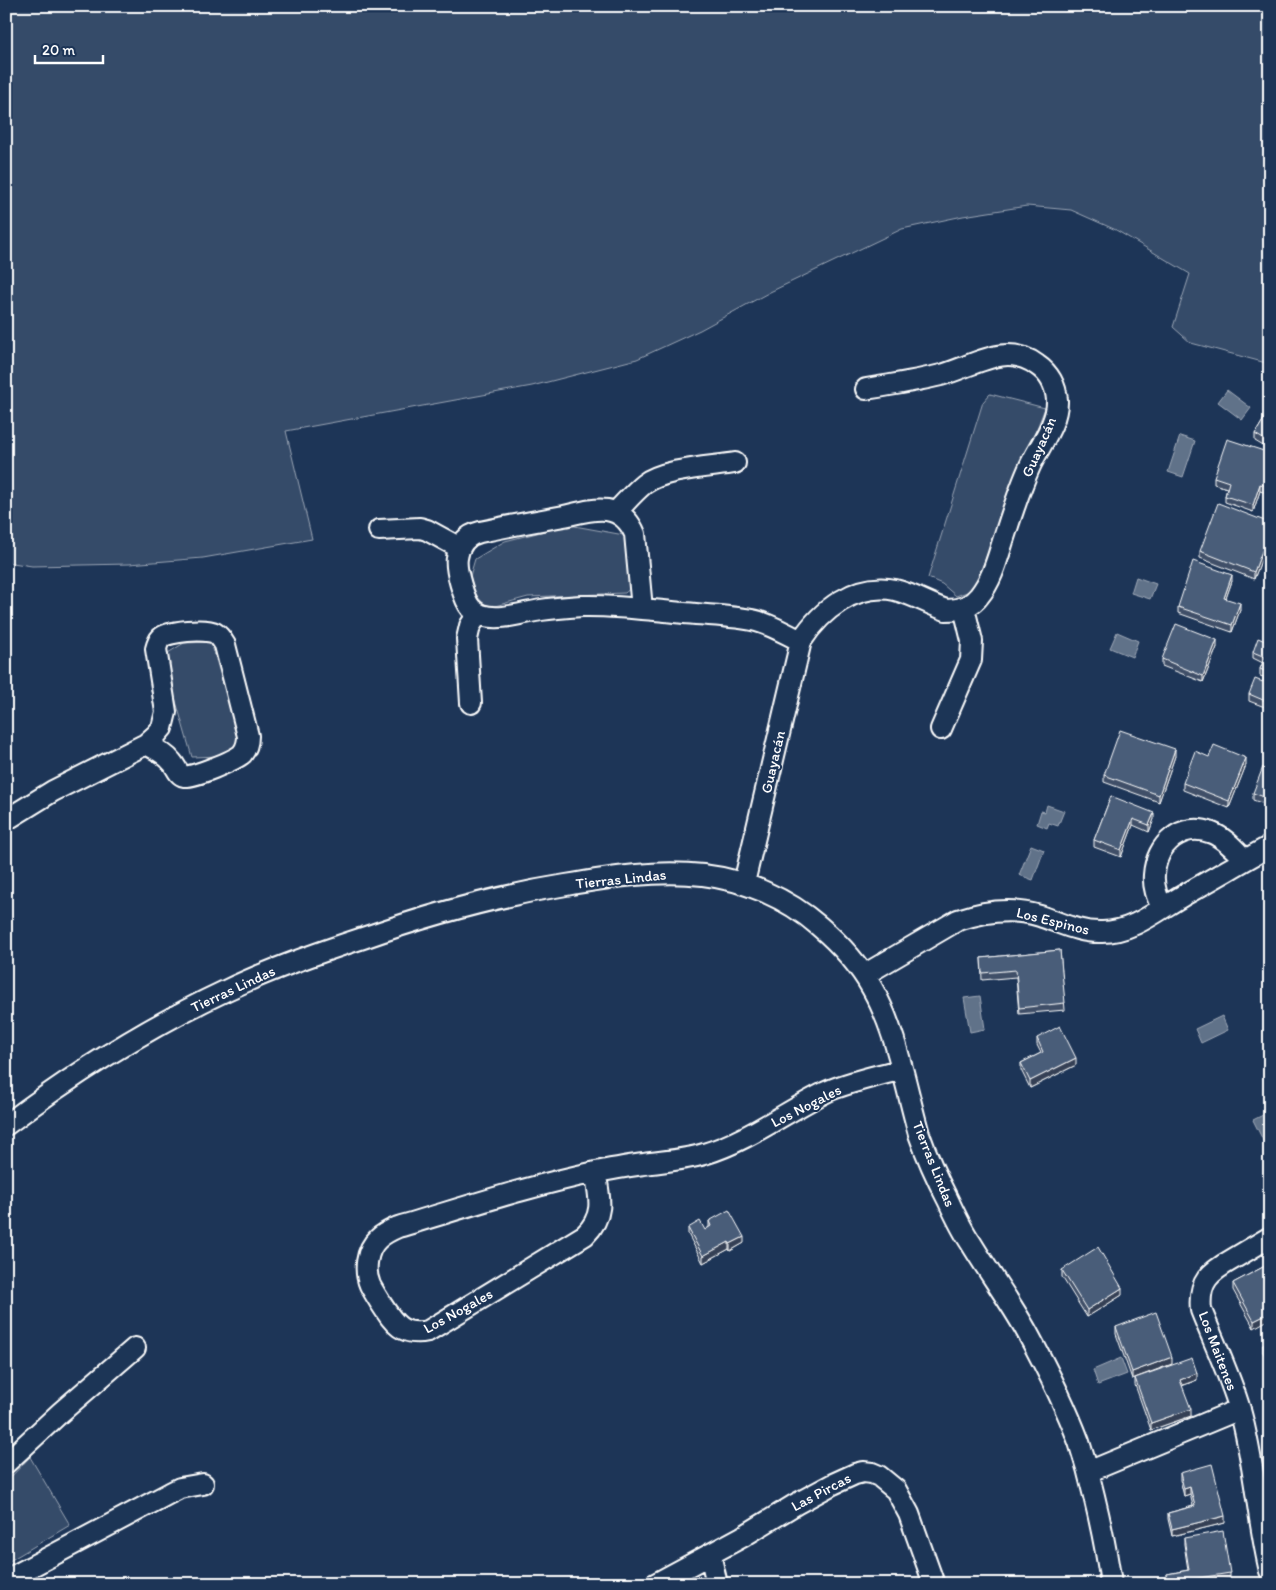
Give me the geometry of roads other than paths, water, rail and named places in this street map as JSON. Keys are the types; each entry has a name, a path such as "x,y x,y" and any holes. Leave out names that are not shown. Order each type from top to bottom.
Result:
{"street":[{"name":"Guayacán","path":"744,883 801,640 809,628 828,609 843,599 872,590 898,591 946,610 964,608 978,598 990,580 1009,520 1027,473 1054,418 1057,400 1051,379 1044,370 1036,363 1017,356 1008,355 984,359 929,378 866,389"},
{"path":"616,512 644,484 655,478 735,463"},
{"path":"642,609 634,534 625,518 616,512 600,510 480,532 467,538 460,548 457,558 457,570 468,604 478,614 504,617 542,610 584,606 642,609 753,620 801,640"},
{"path":"379,530 420,528 460,548"},
{"path":"941,729 971,660 972,641 964,608"},
{"path":"471,703 467,639 470,626 478,614"},
{"path":"6,820 54,791 146,744 162,728 165,718 166,706 156,649 158,642 165,635 172,633 202,630 216,633 221,637 225,645 248,736 247,747 236,758 196,775 185,776 181,775 168,758 146,744"},
{"path":"1162,908 1154,886 1154,874 1161,851 1168,840 1178,834 1190,830 1212,832 1221,837 1245,860"},
{"name":"Los Espinos","path":"864,975 958,920 974,914 1009,910 1023,912 1090,932 1128,928 1140,923 1162,908 1270,846"},
{"name":"Tierras Lindas","path":"6,1125 108,1054 186,1010 268,972 413,921 470,905 540,889 623,876 679,873 704,875 744,883 798,910 819,926 836,942 864,975 883,1010 902,1069 921,1139 939,1182 970,1242 1025,1329 1070,1420 1080,1445 1100,1523 1111,1584"},
{"name":"Los Nogales","path":"595,1172 600,1196 598,1213 593,1228 585,1235 428,1331 412,1332 397,1326 370,1286 366,1268 368,1258 377,1239 388,1231 546,1184 595,1172 685,1159 717,1150 743,1138 828,1091 902,1069"},
{"name":"Los Maitenes","path":"1270,1237 1216,1268 1204,1283 1201,1292 1201,1310 1227,1371 1240,1410 1270,1571"},
{"path":"6,1463 134,1348"},
{"name":"Los Maitenes","path":"1088,1472 1240,1410"},
{"name":"Las Pircas","path":"655,1584 742,1537 796,1504 834,1484 863,1472 872,1473 887,1481 896,1490 916,1532 934,1584"},
{"path":"6,1580 180,1488 203,1484"},
{"path":"710,1554 716,1584"}]}
